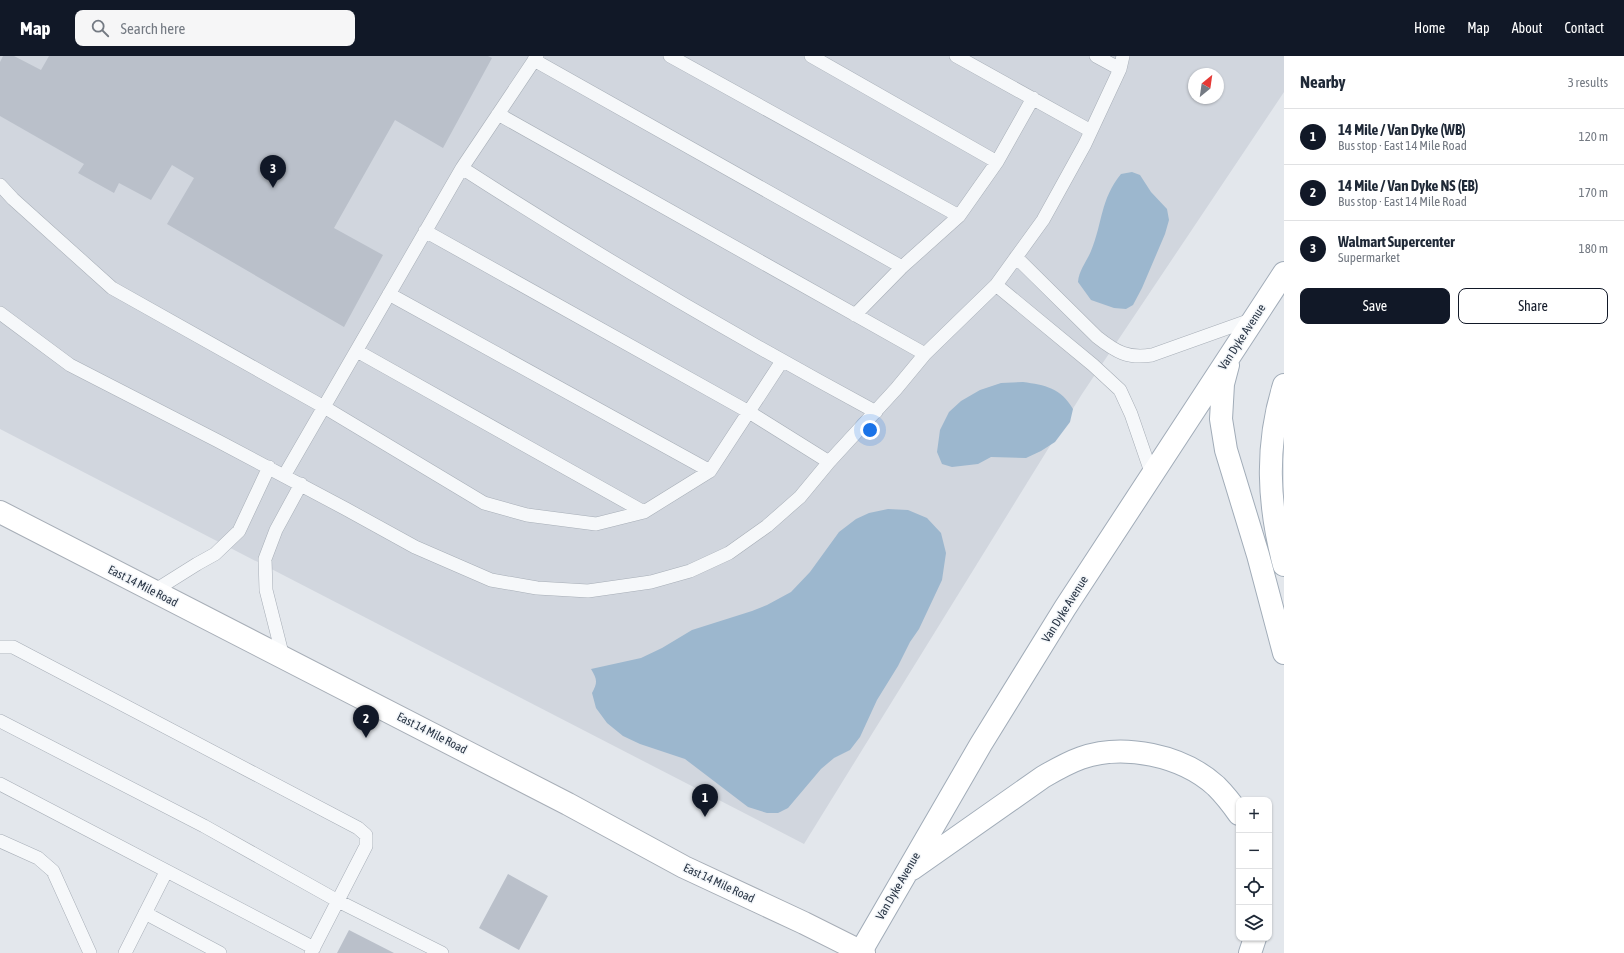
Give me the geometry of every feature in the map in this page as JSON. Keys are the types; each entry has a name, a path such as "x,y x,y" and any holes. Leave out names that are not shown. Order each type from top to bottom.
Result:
{"main road":[{"name":"Van Dyke Avenue","path":"861,952 1024,673 1284,273"},
{"path":"1231,354 1223,384 1222,419 1226,450 1258,555 1284,653"},
{"path":"1284,385 1274,421 1271,450 1272,506 1276,533 1284,565"},
{"name":"East 14 Mile Road","path":"0,512 568,804 684,867 804,923 861,952"},
{"path":"906,873 1043,777 1062,766 1081,758 1102,753 1129,752 1151,754 1181,764 1194,770 1215,785 1236,810"},
{"path":"1250,953 1254,941"}],"lane":[{"path":"670,56 959,216"},
{"path":"811,56 997,162"},
{"path":"956,56 1091,131"},
{"path":"0,313 70,365 269,467 415,547 491,580 537,588 588,592 651,582 690,572 729,554 767,526 800,497 829,462 876,412 925,354 996,285 1043,220 1091,131 1121,62 1096,56"},
{"path":"284,476 462,168 536,58 902,267"},
{"path":"855,315 902,267 959,216 997,162 1033,98"},
{"path":"498,114 925,354"},
{"path":"462,168 554,227 782,361 876,412"},
{"path":"0,185 13,199 112,288 324,407 484,502 527,515 596,524 644,512 710,471 782,361"},
{"path":"425,231 749,412 829,462"},
{"path":"1016,257 1097,337 1109,347 1130,356 1141,357 1152,355 1254,318"},
{"path":"996,285 1093,365 1120,390 1131,414 1152,475"},
{"path":"389,294 710,471"},
{"path":"357,351 644,512"},
{"path":"154,591 216,554 239,531 269,467"},
{"path":"283,657 266,590 265,559 276,530 301,484"},
{"path":"0,647 13,647 358,828 366,835 366,846 312,950 0,784"},
{"path":"0,721 204,826 338,901 442,953"},
{"path":"0,841 38,858 53,870 90,953"},
{"path":"125,953 166,872"},
{"path":"145,914 220,953"}],"shaded area":[{"path":"0,56 1284,56 1284,92 1082,394 804,844 0,429"}],"water":[{"path":"1132,172 1140,175 1151,192 1167,209 1169,220 1165,234 1142,288 1133,305 1126,309 1114,308 1091,300 1078,282 1083,266 1095,240 1105,202 1109,193 1121,174"},
{"path":"1023,382 1045,386 1058,392 1073,409 1070,422 1055,442 1026,458 991,457 978,464 952,467 942,464 937,452 940,430 949,412 961,401 980,390 1001,383"},
{"path":"888,509 908,510 927,518 941,533 946,553 942,580 919,629 877,700 860,737 850,750 834,758 821,769 788,808 778,813 767,813 748,807 685,759 640,744 623,736 607,723 596,708 592,693 596,681 595,675 591,669 641,658 662,648 692,630 767,605 791,592 810,572 839,532 856,519 869,513"}],"building":[{"path":"3,56 14,56 41,70 49,56 488,56 492,58 443,148 395,120 334,228 383,255 344,327 167,224 194,178 172,165 151,200 119,183 114,193 78,173 84,164 0,116 0,62"},
{"path":"508,874 548,896 519,950 479,928"},
{"path":"349,930 394,953 337,953"}],"place":[{"name":"Walmart Supercenter","path":"273,188"},
{"name":"14 Mile / Van Dyke NS (EB)","path":"366,738"},
{"name":"14 Mile / Van Dyke (WB)","path":"705,817"}]}
